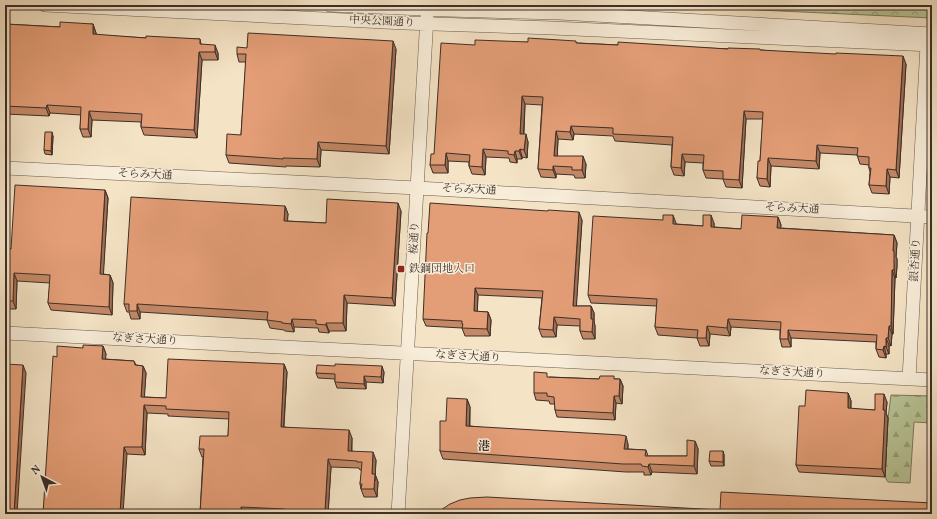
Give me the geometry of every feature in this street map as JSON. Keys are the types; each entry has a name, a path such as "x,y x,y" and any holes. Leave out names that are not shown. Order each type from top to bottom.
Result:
{"street":[{"name":"中央公園通り","path":"46,5 427,24 930,42"},
{"name":"中央公園通り","path":"330,5 428,7 559,13 930,42"},
{"name":"桜通り","path":"398,514 428,7"},
{"name":"銀杏通り","path":"909,379 930,42"},
{"name":"そらみ大通","path":"5,168 418,188 932,217"},
{"name":"なぎさ大通り","path":"5,333 932,380"}],"green space":[{"path":"650,5 932,5 932,18"},
{"path":"891,395 932,396 932,423 914,422 910,483 888,482 885,477 888,418"}],"building":[{"path":"60,22 93,24 93,34 146,38 146,36 200,39 200,44 215,45 215,52 199,52 194,130 141,127 142,114 89,111 88,129 80,129 81,107 47,105 46,108 5,106 5,24 60,27"},
{"path":"248,33 393,41 386,146 318,142 317,159 283,159 226,155 227,134 241,135 246,54 237,54 237,47 247,48"},
{"path":"528,38 576,41 576,43 618,45 618,42 728,49 760,49 836,54 903,56 896,170 887,169 886,186 869,185 871,168 869,168 869,157 857,156 858,148 817,145 816,161 768,158 767,179 757,178 758,161 760,161 763,112 744,111 739,180 723,179 723,171 703,170 704,155 682,154 681,168 671,167 673,137 613,134 613,128 571,126 570,132 556,131 554,156 583,156 582,170 572,170 572,167 553,166 553,170 538,169 543,97 522,96 520,134 526,134 524,150 520,149 519,151 515,151 514,155 508,154 508,151 483,149 482,167 469,166 470,155 446,153 445,165 430,165 431,154 434,154 441,43 475,45 475,40 528,42"},
{"path":"45,132 52,132 51,151 44,150"},
{"path":"15,185 105,190 100,274 110,275 109,307 48,303 50,275 14,273 13,301 5,301 5,248 11,249"},
{"path":"131,197 285,206 284,221 326,223 327,199 398,203 392,298 344,295 343,323 326,323 326,325 316,324 316,320 292,319 291,324 267,320 268,312 137,304 137,311 129,311 129,304 124,304"},
{"path":"430,203 579,212 573,306 591,306 591,319 593,319 592,332 580,331 580,319 554,317 553,330 539,329 543,291 475,288 474,311 488,312 487,329 462,328 462,321 423,319"},
{"path":"663,215 673,215 673,224 703,226 703,215 711,215 711,227 741,229 742,215 778,217 777,228 894,235 891,326 889,326 888,338 886,338 886,347 884,346 883,350 876,349 877,335 788,330 788,339 780,339 781,322 728,319 727,328 707,326 706,338 697,338 698,330 655,327 657,299 588,295 593,216 663,220"},
{"path":"932,227 932,258 928,257 929,230"},
{"path":"932,278 932,350 929,350"},
{"path":"83,345 103,346 102,359 134,361 135,365 143,366 141,397 166,398 168,359 284,364 281,427 349,430 348,451 373,452 372,474 375,474 374,489 361,489 362,462 328,459 325,511 313,510 312,514 283,514 284,509 241,507 241,514 200,514 204,449 199,449 200,436 228,436 229,412 166,409 166,406 144,405 142,447 124,447 120,514 43,514 53,356 57,357 57,346 83,348"},
{"path":"5,364 23,365 14,514 5,514"},
{"path":"335,364 382,366 381,377 364,376 364,384 335,382 335,374 316,373 317,365 335,366"},
{"path":"534,372 547,373 547,377 599,379 600,376 614,376 614,379 620,379 619,396 614,396 613,413 555,410 554,397 547,396 547,393 534,393"},
{"path":"806,390 848,393 848,408 875,410 875,394 884,394 883,410 885,410 882,469 796,465 799,406 805,406"},
{"path":"447,398 467,399 466,426 621,435 626,436 624,449 646,450 645,456 687,456 687,440 695,441 694,466 649,464 648,467 642,466 641,464 440,451 440,421 446,421"},
{"path":"710,451 723,451 723,462 709,461"},
{"path":"721,492 932,503 932,514 439,514 441,510 450,504 460,500 487,497 720,510"},
{"path":"135,512 174,514 135,514"}],"place":[{"name":"鉄鋼団地入口","path":"401,269"}],"district":[{"name":"港","path":"484,447"}]}
